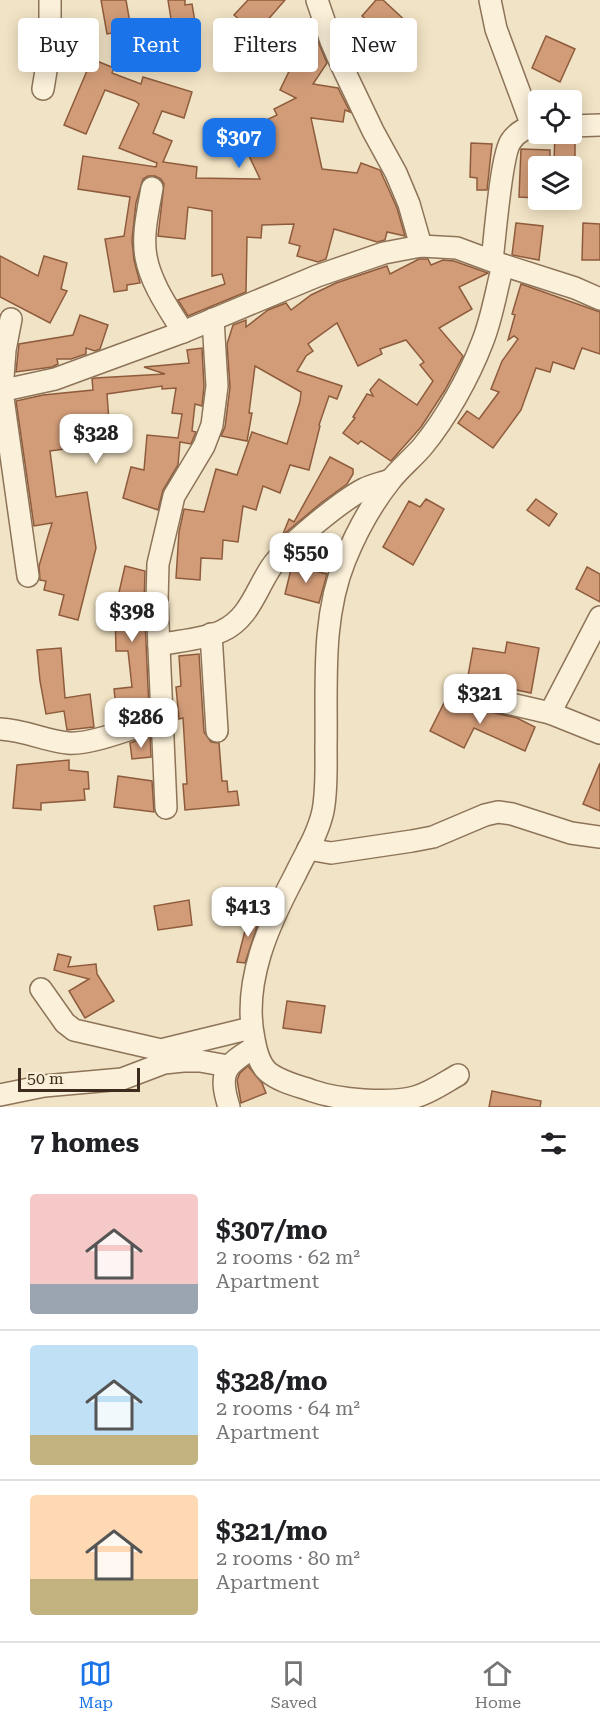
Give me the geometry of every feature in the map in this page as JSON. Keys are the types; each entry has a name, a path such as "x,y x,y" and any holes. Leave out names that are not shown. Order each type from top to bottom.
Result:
{"street":[{"path":"43,89 50,46 50,0"},
{"path":"317,0 334,48 409,204 421,246"},
{"path":"490,0 496,29 528,109"},
{"path":"582,126 600,125"},
{"path":"458,1076 422,1095 403,1099 373,1100 321,1094 268,1072 260,1061 253,1037 255,969 275,912 317,833 323,810 326,782 328,632 334,597 344,562 362,524 390,480 423,446 465,378 483,342 498,263 505,161 510,141 520,132 528,129"},
{"path":"152,188 145,222 146,256 152,279 183,332"},
{"path":"1,391 55,379 183,332 317,276 384,253 421,246 458,248 575,288 600,299"},
{"path":"10,319 1,391 28,576"},
{"path":"166,808 157,602 158,564 174,496 204,446 212,425 217,386 213,319"},
{"path":"159,645 222,631 246,611 272,566 313,527 365,489 390,480"},
{"path":"550,713 600,617"},
{"path":"211,634 217,731"},
{"path":"468,694 550,713 600,733"},
{"path":"0,729 23,731 67,743 85,742 161,719"},
{"path":"308,849 331,853 433,837 485,815 498,812 512,814 571,833 600,837"},
{"path":"41,989 65,1023 74,1030 147,1048 160,1050 253,1037"},
{"path":"229,1107 223,1080 228,1066 253,1037"},
{"path":"0,1095 44,1086 122,1079 164,1064 183,1061 200,1061 228,1066"}],"building":[{"path":"101,0 126,0 129,18 111,18 111,33 107,34"},
{"path":"168,0 185,0 185,5 192,4 194,18 171,18"},
{"path":"248,0 285,0 269,18 237,18 234,15"},
{"path":"376,0 383,0 402,18 364,18 362,16"},
{"path":"546,36 575,49 560,82 532,68"},
{"path":"318,42 327,63 313,84 338,88 350,112 345,110 343,122 311,118 322,169 357,173 361,163 380,170 397,208 405,236 387,232 385,240 377,242 334,229 326,259 318,262 297,256 300,246 289,243 294,224 262,225 261,238 247,237 246,292 188,316 178,300 225,284 222,274 212,276 212,211 188,207 185,239 158,236 164,184 155,176 148,176 143,179 136,203 132,240 140,283 127,285 127,290 114,292 105,239 124,236 130,197 78,189 83,156 156,167 157,163 119,148 139,104 135,101 105,90 86,134 64,125 86,72 99,72 99,62 111,67 112,73 141,84 143,77 192,92 184,118 162,111 153,133 172,141 163,162 197,167 196,178 260,179 243,143 252,138 248,129 277,115 274,109 296,98 280,90 289,72 318,72"},
{"path":"471,143 492,144 487,190 477,190 477,178 470,177"},
{"path":"555,144 575,144 575,156 554,156"},
{"path":"521,149 550,150 550,156 528,156 528,197 519,197"},
{"path":"516,223 543,226 539,260 512,255"},
{"path":"583,223 600,224 600,260 582,260"},
{"path":"0,256 38,276 44,256 67,263 61,289 67,291 50,323 0,297"},
{"path":"419,259 428,259 431,265 443,260 454,261 488,273 459,287 472,309 439,328 463,356 445,390 421,427 391,461 361,441 358,444 343,433 355,418 353,417 367,394 373,396 370,390 379,379 417,405 433,381 420,365 424,362 406,340 380,349 382,354 358,366 337,323 308,344 313,351 306,356 297,371 342,386 337,399 329,396 319,425 309,470 290,465 280,493 263,486 256,510 243,506 238,542 223,540 222,559 201,558 200,580 176,578 179,532 184,509 204,512 216,469 237,475 252,432 287,444 300,401 301,392 255,366 249,413 252,413 247,441 221,436 225,427 230,387 227,344 233,325 246,320 246,327 268,310 286,303 291,310 311,295 336,283 387,266 390,274"},
{"path":"521,284 600,312 600,354 582,348 574,369 553,362 550,372 536,368 521,410 493,448 458,423 467,411 479,419 499,392 491,389 502,361 518,339 514,336 508,340 515,315 512,314"},
{"path":"80,315 108,325 100,349 95,351 86,348 86,354 71,359 57,359 58,364 52,367 16,372 19,344 73,335"},
{"path":"202,348 204,386 202,406 195,404 192,431 196,432 191,444 180,442 178,465 163,490 158,510 123,498 131,467 144,470 147,435 178,438 182,414 172,413 176,388 162,389 162,386 107,394 109,421 112,420 115,448 96,450 96,444 64,447 65,449 50,451 56,497 87,492 96,548 78,620 59,615 64,595 44,590 46,581 40,580 39,566 52,523 34,526 16,401 43,395 93,390 92,379 95,378 165,374 144,367 189,363 187,350"},
{"path":"330,457 353,469 353,474 347,484 283,534 289,519 294,522"},
{"path":"426,499 444,509 413,565 383,547 409,501 420,507"},
{"path":"536,499 557,514 549,526 527,510"},
{"path":"292,565 327,574 319,603 285,594"},
{"path":"125,566 145,571 141,620 145,620 149,709 127,717 117,717 114,689 132,687 128,651 116,651 115,610"},
{"path":"587,567 600,574 600,602 576,589"},
{"path":"507,642 539,648 531,693 478,682 480,678 468,676 473,648 505,653"},
{"path":"61,648 65,698 90,694 94,727 67,730 64,711 46,714 37,650"},
{"path":"199,654 204,732 211,742 219,743 222,781 227,781 228,792 237,791 239,805 185,810 183,784 187,784 183,718 179,719 176,687 181,686 179,656"},
{"path":"447,697 465,706 517,718 535,727 525,751 474,728 464,748 430,731"},
{"path":"150,736 151,757 132,759 130,743"},
{"path":"69,760 69,770 88,772 89,789 84,789 85,800 41,803 41,810 13,808 17,765"},
{"path":"600,763 600,811 583,804"},
{"path":"118,776 152,781 154,812 114,807"},
{"path":"189,900 192,925 158,930 154,906"},
{"path":"249,915 260,918 245,963 237,962"},
{"path":"58,954 71,957 68,967 96,964 97,974 114,1001 85,1018 69,991 89,979 54,970"},
{"path":"287,1001 325,1006 321,1033 283,1028"},
{"path":"248,1066 262,1083 266,1093 241,1103 237,1080 240,1073"},
{"path":"492,1091 541,1101 540,1107 489,1107"}]}
